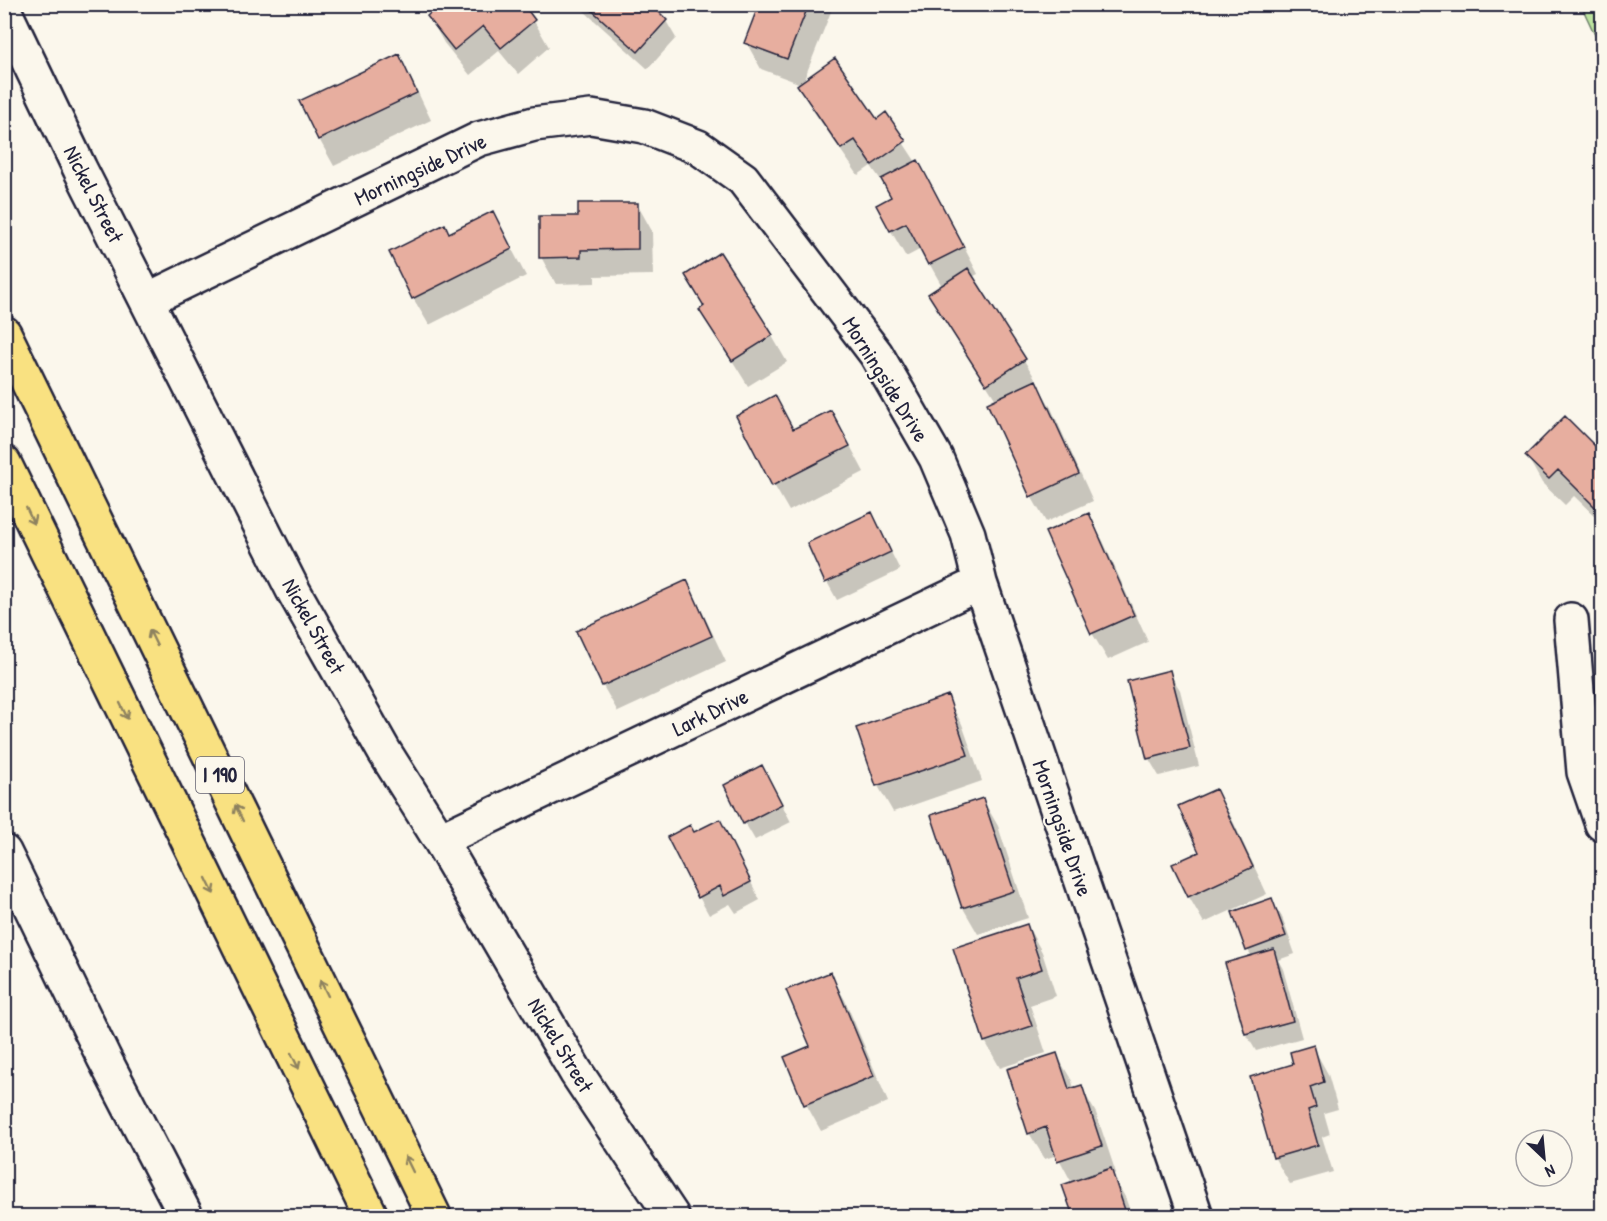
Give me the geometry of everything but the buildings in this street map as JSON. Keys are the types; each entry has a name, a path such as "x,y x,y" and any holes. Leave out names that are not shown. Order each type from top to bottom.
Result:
{"highway":[{"name":"I 190","path":"4,333 435,1216"},
{"name":"I 190","path":"4,464 371,1216"}],"street":[{"name":"Nickel Street","path":"4,10 80,169 293,590 384,751 440,840 576,1072 672,1216"},
{"name":"Morningside Drive","path":"147,300 479,139 534,124 591,117 644,126 698,147 743,179 876,354 936,458 968,534 980,583 1196,1216"},
{"name":"Lark Drive","path":"440,840 980,583"},
{"path":"1571,620 1584,772 1602,824"},
{"path":"4,852 104,1058 186,1216"}],"green space":[{"path":"1581,5 1602,5 1602,50"}]}
